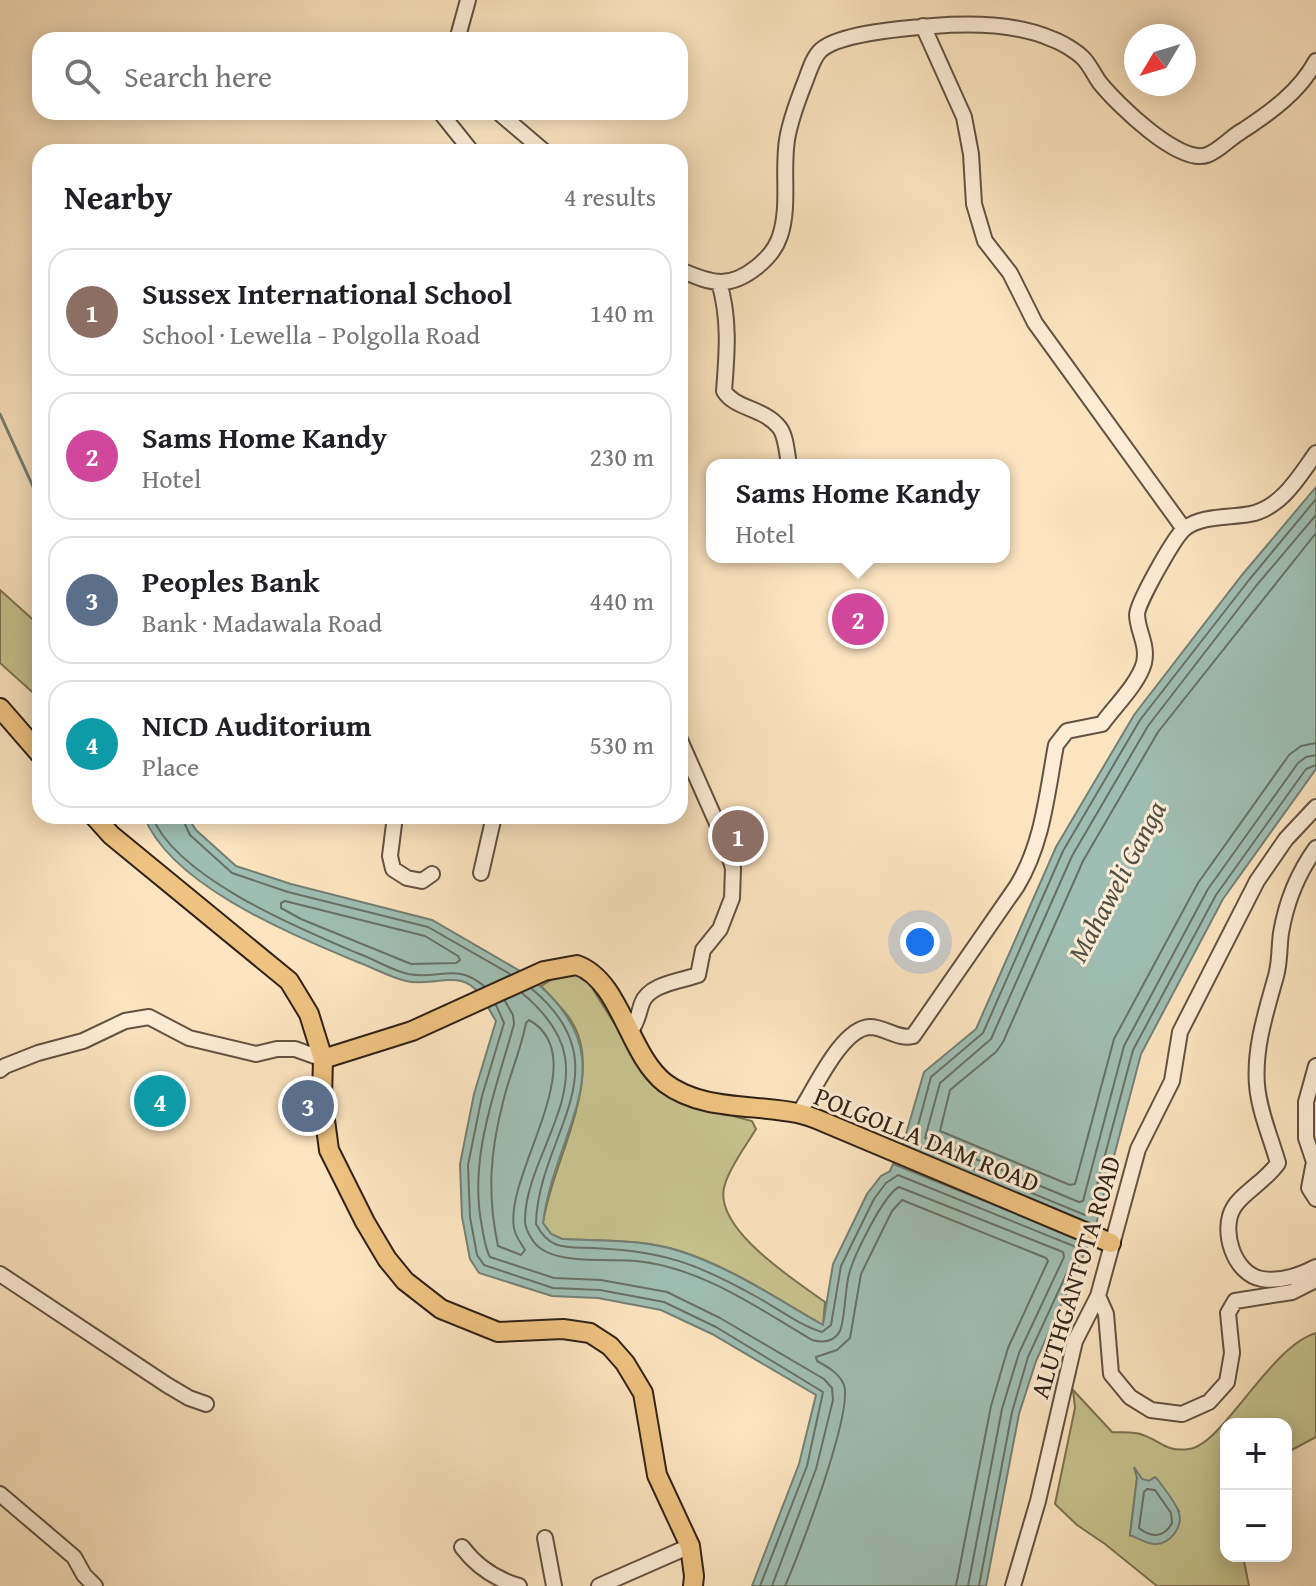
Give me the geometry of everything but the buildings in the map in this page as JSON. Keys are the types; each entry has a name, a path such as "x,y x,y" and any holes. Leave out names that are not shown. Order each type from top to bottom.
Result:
{"main road":[{"path":"0,708 32,745"},
{"path":"101,824 289,981 309,1014 323,1059 322,1098 329,1150 365,1222 387,1259 405,1281 441,1309 498,1332 563,1329 590,1333 610,1346 625,1363 643,1393 657,1475 690,1546 693,1586"},
{"name":"POLGOLLA DAM ROAD","path":"323,1059 412,1031 553,968 577,965 602,984 651,1069 668,1085 727,1105 799,1113 1104,1240"}],"street":[{"path":"459,32 468,0"},
{"path":"688,272 719,282 747,273 773,252 781,236 787,136 818,52 830,43 923,26 963,23 1015,29 1053,39 1082,57 1099,82 1147,128 1172,146 1195,156 1208,155 1271,112 1307,78 1316,61"},
{"path":"923,26 964,117 971,154 974,204 985,241 1010,273 1035,323 1184,529"},
{"path":"446,120 466,144"},
{"path":"507,120 536,144"},
{"path":"719,282 726,304 728,337 724,391 728,399 760,411 781,428 788,459"},
{"path":"799,1113 844,1039 865,1027 906,1038 913,1036 1017,886 1030,866 1037,845 1056,745 1067,731 1102,724 1143,666 1146,647 1137,618 1138,608 1148,585 1184,529 1206,520 1253,514 1267,508 1292,488 1316,453"},
{"path":"630,1032 646,996 663,986 698,975 703,950 720,929 732,898 733,868 688,759"},
{"name":"ALUTHGANTOTA ROAD","path":"1013,1586 1038,1501 1075,1341 1098,1296 1104,1240 1121,1217 1138,1149 1172,1081 1180,1032 1257,881 1286,839 1316,807"},
{"path":"394,824 390,856 393,869 407,878 422,881 432,874"},
{"path":"481,873 492,824"},
{"path":"1316,848 1304,865 1291,895 1281,932 1277,973 1264,1014 1258,1089 1278,1163 1271,1175 1234,1206 1227,1234 1237,1261 1251,1275 1261,1279 1296,1277 1316,1267"},
{"path":"0,1070 38,1053 83,1041 125,1021 149,1017 189,1038 256,1054 295,1049 323,1059"},
{"path":"1316,1066 1306,1102 1306,1138 1314,1162 1309,1188 1316,1199"},
{"path":"0,1274 167,1385 206,1404"},
{"path":"1098,1296 1106,1314 1111,1374 1130,1397 1151,1410 1182,1414 1209,1402 1227,1382 1232,1353 1228,1313 1235,1301 1292,1292 1316,1280"},
{"path":"0,1494 74,1557 84,1575 95,1586"},
{"path":"545,1538 554,1586"},
{"path":"599,1586 690,1546"},
{"path":"462,1547 486,1572 501,1581 519,1586"}],"shaded area":[{"path":"0,590 32,619 32,692 0,663"},
{"path":"563,973 584,975 634,1055 687,1104 752,1121 756,1129 728,1177 724,1201 730,1218 758,1251 825,1302 823,1325 736,1275 680,1251 636,1242 562,1239 551,1234 543,1223 574,1119 583,1066 580,1041 570,1019 541,986"},
{"path":"1316,1333 1316,1437 1292,1450 1292,1418 1228,1418 1281,1356"},
{"path":"1073,1390 1112,1432 1139,1434 1169,1448 1181,1450 1202,1443 1220,1428 1220,1562 1244,1562 1249,1586 1157,1586 1077,1525 1055,1504 1075,1408","holes":["1155,1477 1179,1511 1130,1535 1137,1478 1149,1481"]}],"water":[{"name":"Mahaweli Ganga","path":"1316,487 1316,769 1223,899 1141,1054 1095,1228 902,1148 924,1072 976,1029 1056,847 1134,715 1242,575"},
{"path":"148,824 192,824 236,866 291,884 432,920 527,975 559,1005 576,1035 583,1063 580,1092 550,1187 543,1223 551,1234 562,1239 636,1242 679,1251 735,1275 823,1325 833,1264 867,1194 893,1164 1089,1243 1036,1361 1019,1414 986,1586 752,1586 799,1464 816,1395 712,1334 661,1310 598,1298 552,1296 479,1273 470,1259 462,1217 460,1164 474,1094 496,1021 482,997 473,987 461,981 413,982 393,977 267,921 205,885 179,864 158,841"},
{"path":"1134,1467 1142,1479 1149,1481 1155,1477 1178,1509 1180,1518 1177,1529 1160,1544 1151,1544 1130,1535 1137,1478"}],"waterway":[{"path":"0,414 32,484"}],"place":[{"name":"Sams Home Kandy","path":"858,619"},
{"name":"Sussex International School","path":"738,836"},
{"name":"NICD Auditorium","path":"160,1101"},
{"name":"Peoples Bank","path":"308,1106"}]}
